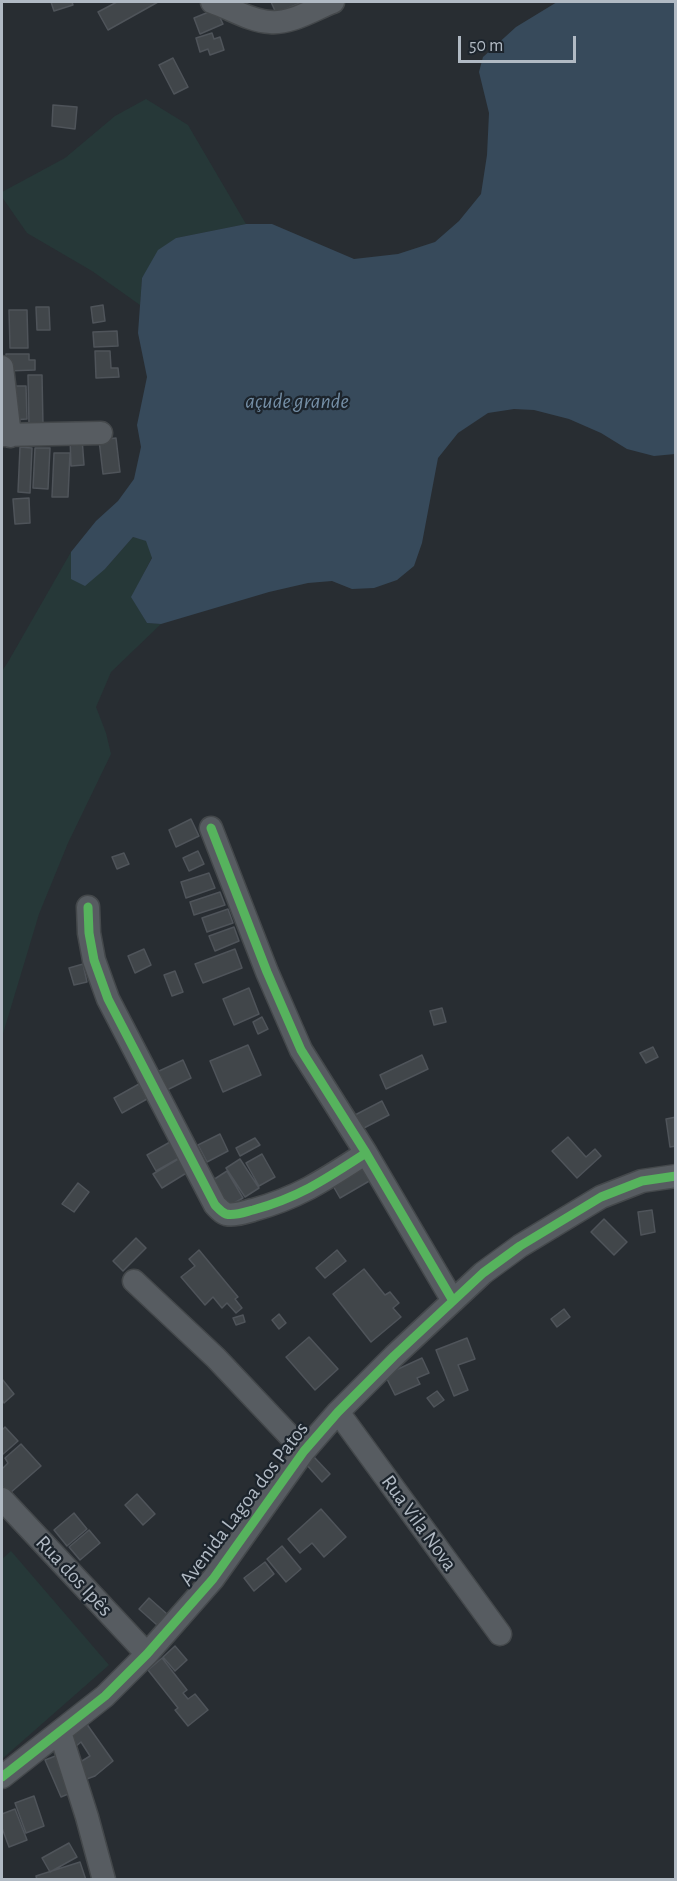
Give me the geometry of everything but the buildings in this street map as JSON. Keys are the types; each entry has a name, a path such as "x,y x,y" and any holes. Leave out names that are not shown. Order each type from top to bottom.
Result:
{"street":[{"path":"212,2 259,21 272,23 333,2"},
{"path":"2,367 6,436 101,433"},
{"path":"211,828 267,972 301,1050 366,1153 453,1301"},
{"path":"88,907 89,933 94,960 108,999 215,1205 221,1211 227,1214 238,1214 291,1198 314,1187 366,1153"},
{"name":"Avenida Lagoa dos Patos","path":"2,1777 105,1696 147,1654 213,1580 304,1451 338,1412 483,1273 520,1246 601,1197 642,1181 675,1176"},
{"path":"134,1281 216,1358 304,1451"},
{"name":"Rua Vila Nova","path":"338,1412 500,1634"},
{"name":"Rua dos Ipês","path":"2,1499 147,1654"},
{"path":"60,1732 104,1880"}],"shaded area":[{"path":"146,99 188,125 246,224 176,238 142,278 140,305 92,271 27,233 2,197 2,192 65,158 115,116"},
{"path":"133,537 147,541 152,557 132,597 147,623 161,624 111,672 96,707 111,754 68,843 39,914 2,1037 2,671 71,552 71,579 105,569"},
{"path":"11,1551 109,1665 2,1759 2,1559"}],"water":[{"name":"açude grande","path":"557,2 675,2 675,454 654,456 627,449 601,433 569,419 534,410 514,409 488,413 458,433 438,458 422,543 414,566 397,580 374,588 352,589 332,581 308,583 269,592 161,624 147,623 131,597 152,558 146,541 133,537 105,569 85,586 71,579 71,552 96,521 118,501 134,479 141,447 137,425 147,377 138,333 142,278 158,250 176,238 246,224 272,224 354,259 398,254 435,242 459,221 481,194 487,155 489,113 479,72 483,57 516,27"}],"cycle path":[{"path":"211,828 267,972 301,1050 366,1153 453,1301"},
{"path":"88,907 89,933 94,960 108,999 215,1205 220,1210 226,1214 236,1214 270,1205 325,1179 366,1153"},
{"path":"2,1777 105,1696 147,1654 213,1579 304,1451 338,1412 483,1273 520,1246 601,1197 642,1181 676,1176"}]}
